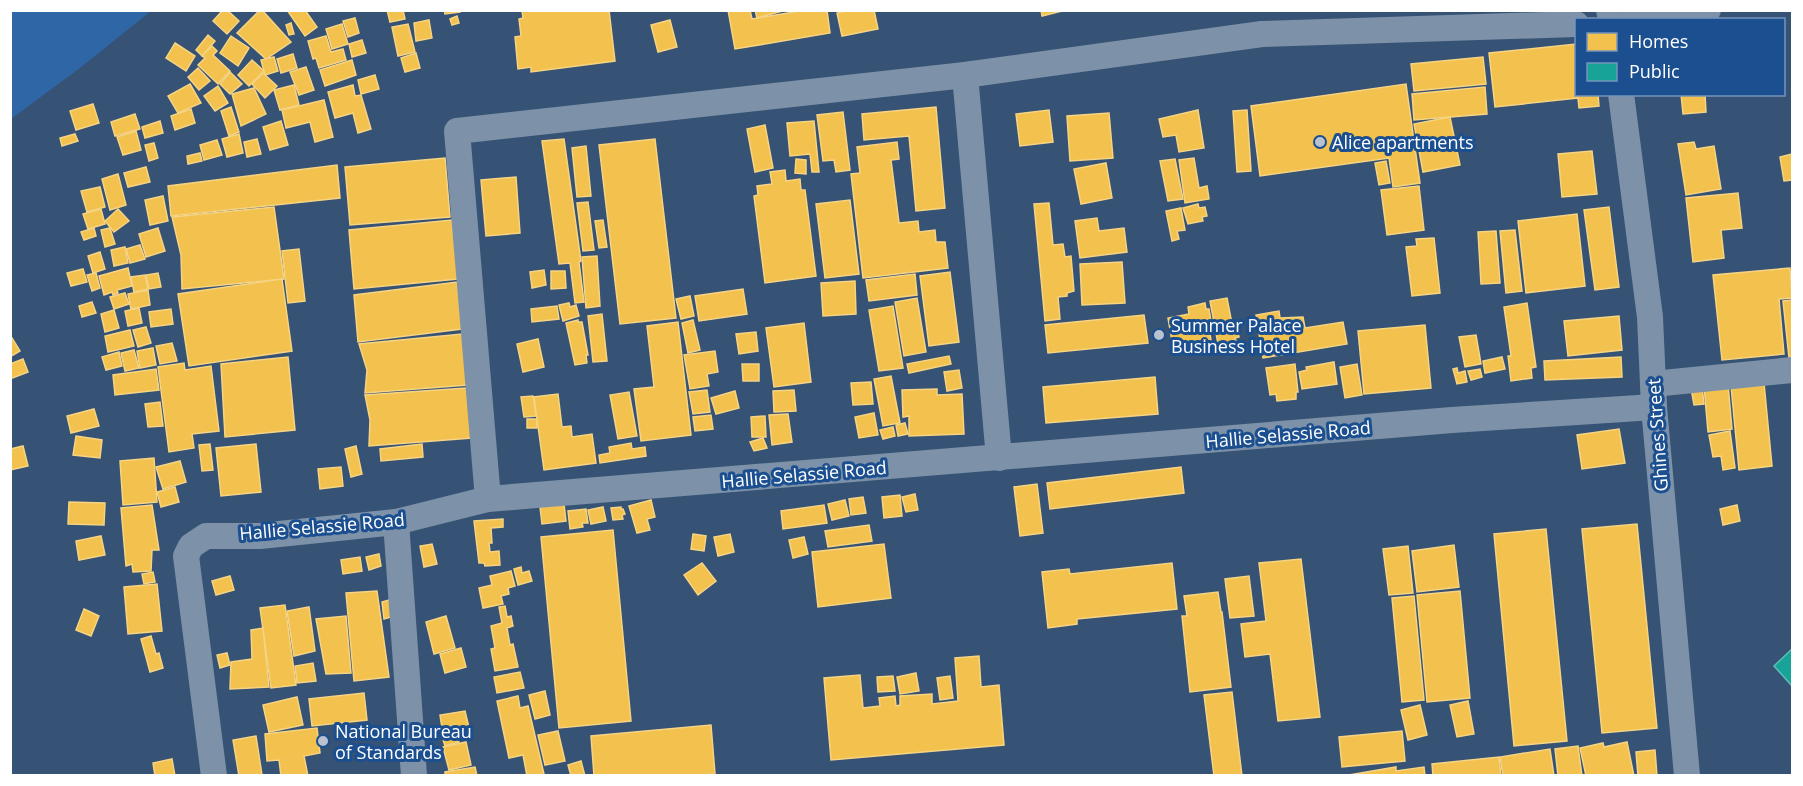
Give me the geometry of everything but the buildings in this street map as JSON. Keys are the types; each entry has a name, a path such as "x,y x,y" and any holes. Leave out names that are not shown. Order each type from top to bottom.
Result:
{"street":[{"path":"1646,18 1708,10"},
{"path":"488,499 457,131 965,75 1262,34 1575,24"},
{"path":"965,75 999,458"},
{"name":"Ghines Street","path":"1621,96 1650,317 1653,395 1687,776"},
{"name":"Hallie Selassie Road","path":"214,776 186,556 191,546 206,536 215,534 260,536 396,522 488,499 1440,421 1653,395 1792,370"},
{"path":"396,522 414,776"}],"shaded area":[{"path":"11,10 151,10 151,11 11,119"}],"place":[{"name":"Alice apartments","path":"1320,142"},
{"name":"Summer Palace Business Hotel","path":"1159,335"},
{"name":"National Bureau of Standards","path":"323,741"}]}
